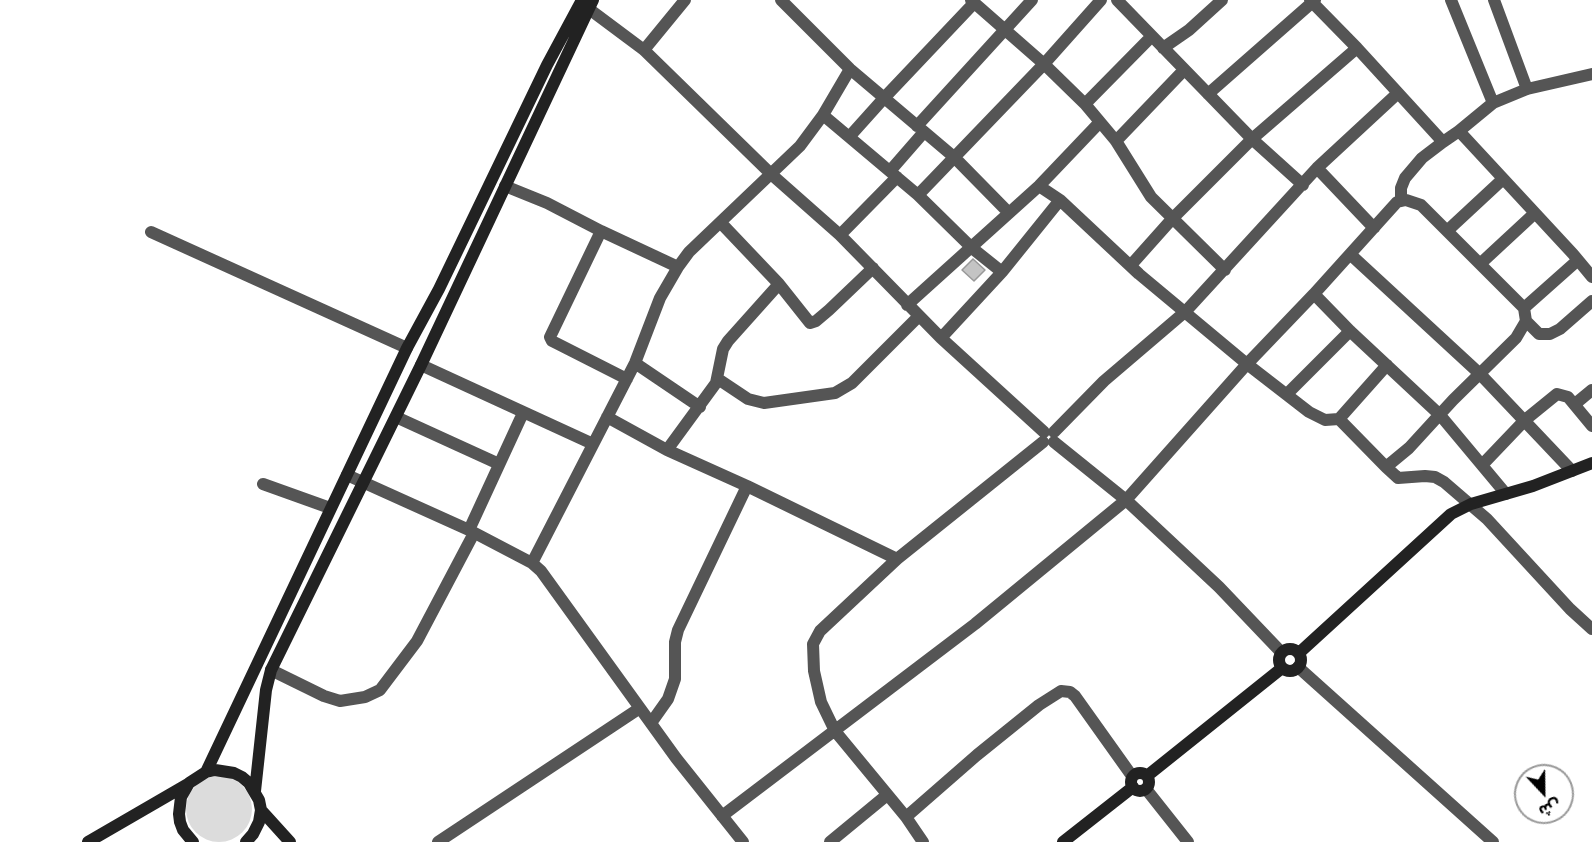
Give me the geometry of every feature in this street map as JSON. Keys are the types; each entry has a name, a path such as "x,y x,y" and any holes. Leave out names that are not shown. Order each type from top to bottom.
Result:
{"main road":[{"path":"255,791 266,690 272,670 421,365 505,186 586,3"},
{"path":"206,772 407,348 439,289 547,65 586,3"},
{"path":"1299,653 1441,522 1459,509 1533,486 1592,463"},
{"path":"1292,648 1299,653 1301,659 1298,667 1290,671 1282,668 1278,660 1281,652 1292,648"},
{"path":"1063,842 1133,782 1140,772 1147,782 1282,668"},
{"path":"88,842 206,772 215,770 234,773 249,783 255,791 261,810 290,842"},
{"path":"189,783 181,797 179,814 183,830 193,842"},
{"path":"246,842 256,828 261,810"}],"street":[{"path":"644,50 686,0"},
{"path":"781,0 850,69 954,157 1008,212"},
{"path":"840,236 894,174 921,129 1032,0"},
{"path":"918,195 1044,64 1101,0"},
{"path":"1117,0 1252,139 1303,185"},
{"path":"1163,48 1189,30 1222,0"},
{"path":"1452,0 1493,103"},
{"path":"1494,0 1527,89"},
{"path":"850,136 972,1 1044,64 1085,104 1116,141 1143,187 1172,219 1225,270"},
{"path":"1208,94 1312,1 1443,142"},
{"path":"586,3 644,50 771,174 840,236 941,338 1049,437 1126,500 1220,587 1281,652"},
{"path":"1085,104 1152,36"},
{"path":"1131,265 1172,219 1252,139 1357,48"},
{"path":"532,563 635,363 660,298 678,267 689,252 800,146 823,115 850,69"},
{"path":"1116,141 1184,70"},
{"path":"722,816 975,624 1126,500 1247,364 1401,200 1401,188 1405,178 1422,158 1493,103 1527,89 1592,74"},
{"path":"923,842 906,817 835,731 821,702 814,670 813,644 820,631 897,559 1049,437 1104,381 1186,311 1317,168 1398,93"},
{"path":"823,115 918,195 972,248 1002,272"},
{"path":"907,305 1039,186 1100,122"},
{"path":"1459,131 1592,277"},
{"path":"1317,168 1374,228"},
{"path":"1447,231 1503,179"},
{"path":"505,186 547,203 678,267"},
{"path":"1039,186 1060,201 1247,364 1320,418 1339,419 1387,365"},
{"path":"1401,200 1413,201 1421,205 1480,264 1525,314 1539,334 1550,334 1560,329 1592,301"},
{"path":"941,338 1002,272 1060,201"},
{"path":"1480,264 1535,213"},
{"path":"721,223 779,284 805,319 813,323 830,310 873,268"},
{"path":"601,231 550,336 552,341 627,379"},
{"path":"151,232 407,348"},
{"path":"1351,255 1480,374 1572,471"},
{"path":"1386,467 1409,448 1516,338 1525,314 1578,260"},
{"path":"667,450 718,379 723,349 728,341 779,284"},
{"path":"1314,294 1440,415 1506,494"},
{"path":"718,379 748,399 764,403 835,393 852,383 919,316"},
{"path":"1287,394 1350,331"},
{"path":"635,363 700,407"},
{"path":"421,365 593,444"},
{"path":"1575,404 1592,390"},
{"path":"1483,464 1525,420 1557,394 1568,397 1592,426"},
{"path":"272,670 324,696 340,701 365,697 380,690 417,641 471,532 523,413"},
{"path":"396,417 499,464"},
{"path":"607,417 667,450 897,559"},
{"path":"1339,419 1398,478 1425,476 1440,479 1471,504 1570,609 1592,629"},
{"path":"347,475 532,563 554,586 651,723 743,842"},
{"path":"263,484 330,508"},
{"path":"651,723 668,699 675,679 675,642 678,630 747,486"},
{"path":"1298,667 1492,842"},
{"path":"906,817 977,755 1060,691 1070,692 1075,696 1133,782"},
{"path":"438,842 640,708"},
{"path":"1147,782 1188,842"},
{"path":"830,842 887,795"}],"shaded area":[{"path":"213,776 225,776 243,785 250,796 252,809 250,822 243,833 232,840 213,842 200,837 191,828 186,815 186,803 191,790 200,781"}],"building":[{"path":"973,259 985,270 974,281 962,270"}]}
